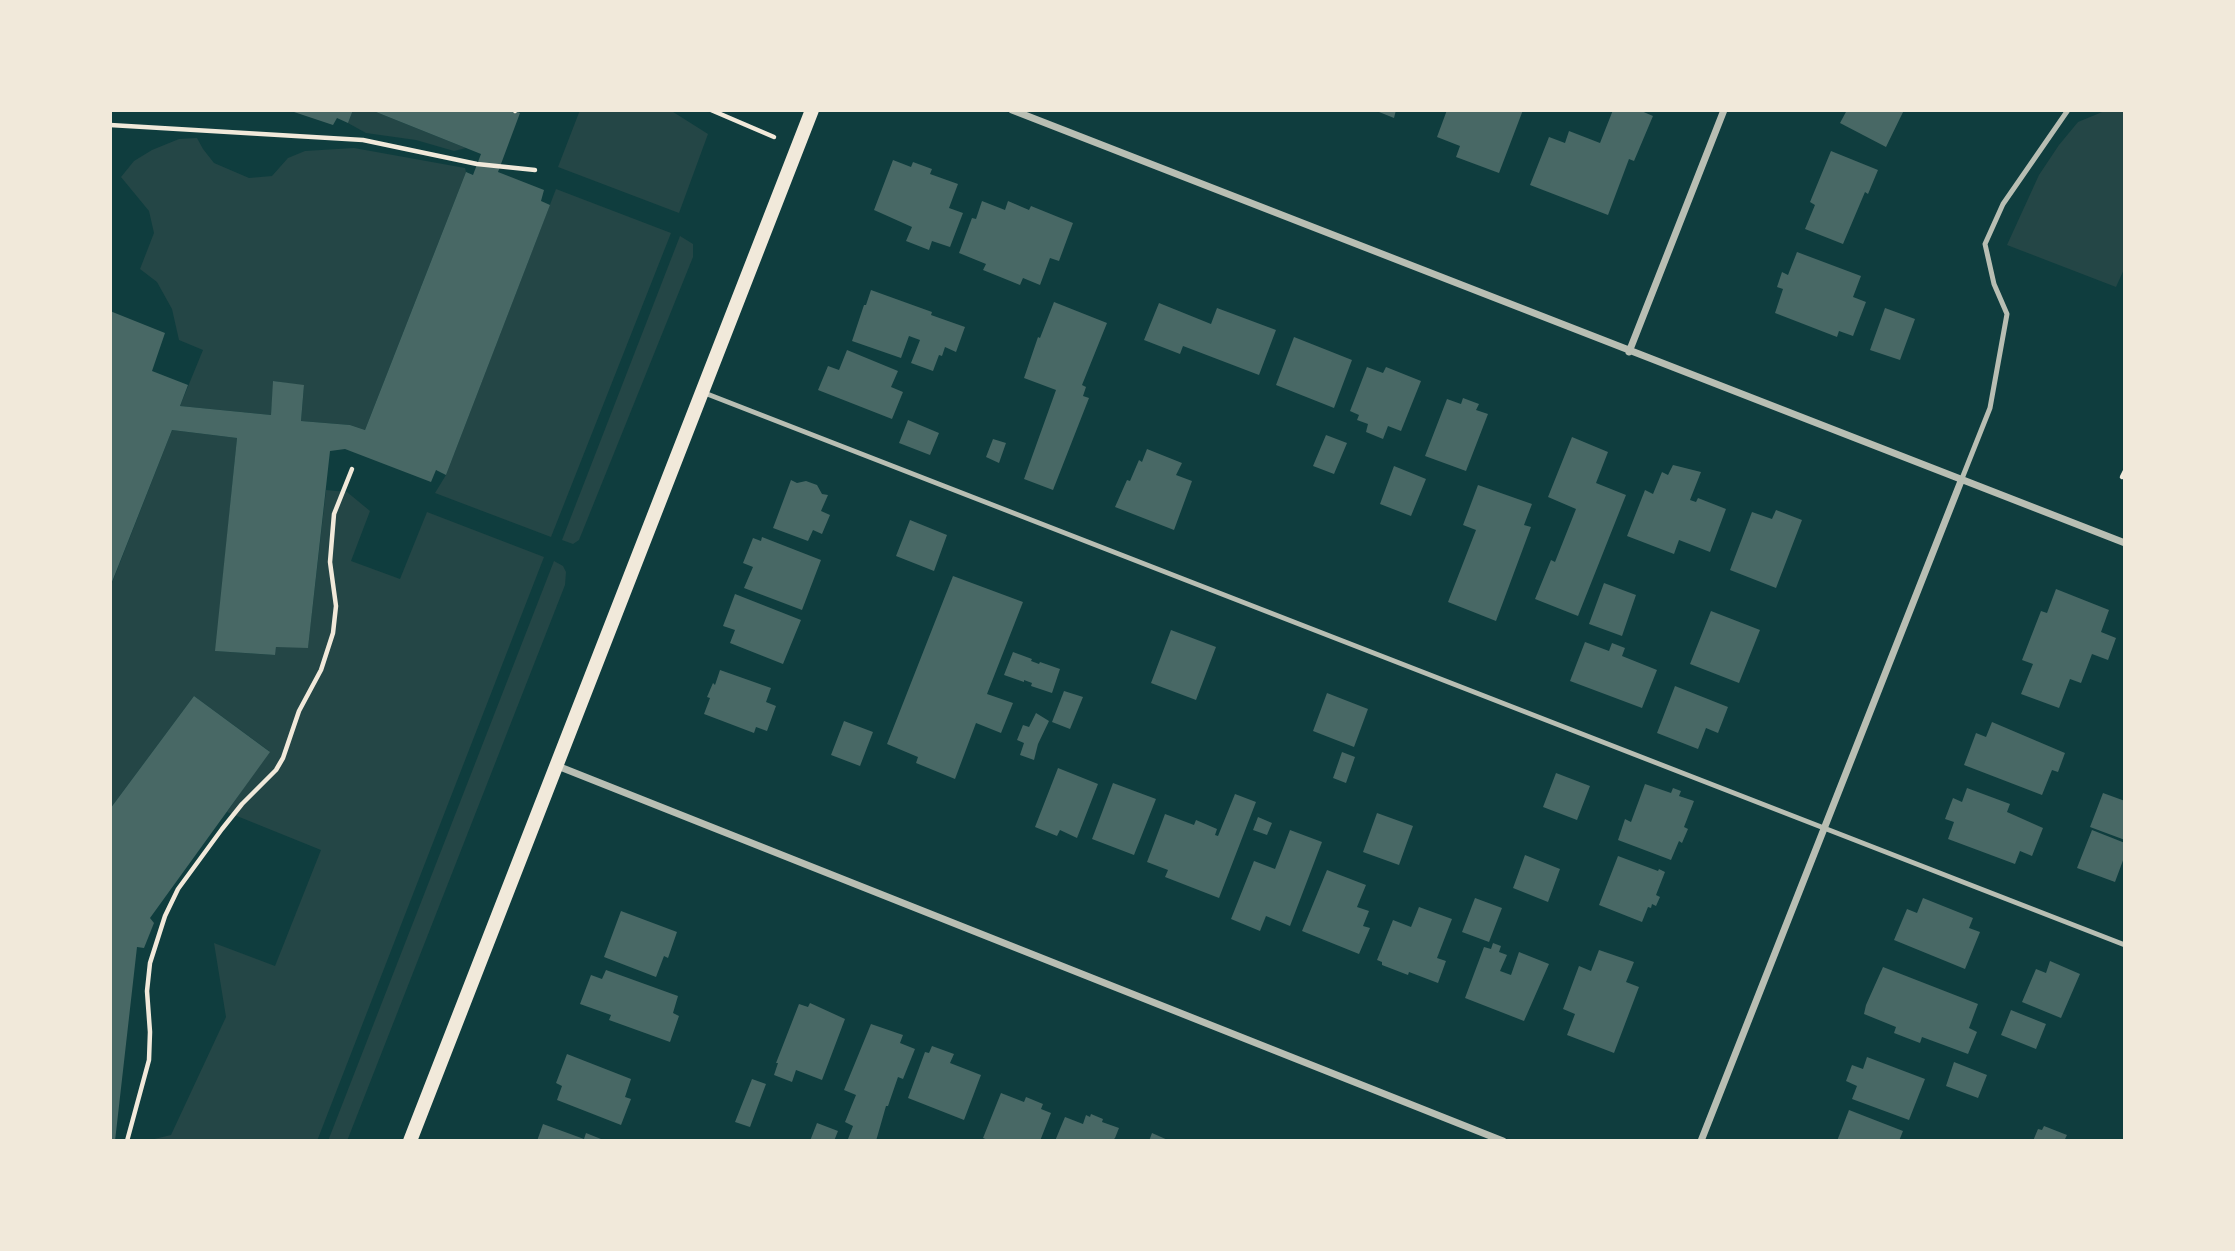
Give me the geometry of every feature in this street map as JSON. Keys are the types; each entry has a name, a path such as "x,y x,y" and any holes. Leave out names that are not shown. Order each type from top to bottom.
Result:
{"main road":[{"path":"410,1141 812,110"}],"street":[{"path":"1012,110 2125,543"},
{"path":"1629,352 1724,110"},
{"path":"1701,1141 1961,481"},
{"path":"555,765 1503,1141"}],"lane":[{"path":"1961,481 1990,408 2007,314 1994,284 1985,244 2003,204 2068,110"},
{"path":"701,392 2125,945"}],"path":[{"path":"710,110 797,146"},
{"path":"110,125 363,141 477,164 535,170"},
{"path":"127,1141 149,1060 147,991 150,962 165,916 178,890 222,829 242,804 276,770 283,758 299,711 321,670 334,633 336,606 330,562 334,514 352,469"}],"shaded area":[{"path":"353,110 371,110 466,148 454,151 416,140 366,133 348,123"},
{"path":"580,110 670,110 708,134 679,213 558,167"},
{"path":"2107,110 2125,110 2125,267 2116,287 2007,245 2039,175 2059,145 2078,122"},
{"path":"197,138 214,163 249,178 272,176 288,158 305,151 354,148 465,168 466,172 365,430 350,425 301,421 304,386 274,381 271,415 180,406 203,350 179,340 172,309 157,282 140,269 154,233 149,211 121,177 134,161 152,150 179,139"},
{"path":"556,189 671,233 551,537 435,493 446,475"},
{"path":"680,236 693,244 693,257 579,540 573,544 562,540"},
{"path":"172,430 237,438 216,651 274,655 276,647 308,647 326,490 347,492 370,511 351,561 400,579 427,512 544,557 317,1141 146,1141 171,1135 226,1017 214,943 275,966 321,850 227,812 269,751 194,696 110,809 110,588"},
{"path":"554,561 563,566 566,572 565,585 347,1141 328,1141"}],"building":[{"path":"353,110 348,123 337,118 333,125 291,111"},
{"path":"371,110 513,110 520,113 498,172 544,190 541,201 550,205 446,475 436,470 431,482 345,449 330,451 308,648 276,647 275,655 215,651 237,438 172,430 110,587 110,311 165,333 152,371 188,385 180,406 271,415 273,381 304,385 301,421 350,425 365,430 466,172 473,175 481,154"},
{"path":"1374,110 1396,110 1394,118"},
{"path":"1447,110 1523,110 1499,173 1456,157 1460,146 1437,137"},
{"path":"1613,110 1639,110 1653,116 1634,161 1629,159 1608,215 1530,185 1549,137 1565,143 1569,131 1600,143"},
{"path":"1847,110 1904,110 1886,147 1840,123"},
{"path":"1831,151 1878,170 1868,194 1865,192 1843,244 1805,229 1815,205 1810,202"},
{"path":"893,160 911,167 913,162 932,169 930,174 958,184 949,208 963,213 950,247 932,241 929,250 906,241 912,227 874,210"},
{"path":"982,201 1005,210 1008,201 1029,210 1031,206 1073,223 1059,261 1050,258 1040,285 1023,278 1020,285 983,270 986,264 959,253 972,218 976,219"},
{"path":"1797,252 1861,276 1853,297 1866,302 1853,336 1839,331 1837,337 1775,313 1783,289 1777,287 1782,272 1788,275"},
{"path":"871,290 965,327 956,352 945,347 933,371 911,363 920,340 909,336 901,358 852,341"},
{"path":"1054,302 1107,323 1082,385 1086,387 1083,396 1089,398 1053,490 1024,479 1056,390 1024,378"},
{"path":"1159,303 1211,324 1217,308 1276,330 1259,375 1183,346 1180,354 1144,340"},
{"path":"1885,308 1915,319 1900,360 1870,350"},
{"path":"1294,337 1352,360 1334,408 1276,385"},
{"path":"847,350 898,371 891,387 903,392 892,419 818,390 828,366 839,370"},
{"path":"1367,367 1383,373 1386,367 1421,381 1401,431 1388,426 1383,439 1366,432 1368,424 1357,420 1359,415 1350,411"},
{"path":"1463,398 1479,404 1476,410 1488,414 1466,471 1425,456 1447,399 1461,404"},
{"path":"908,420 939,433 930,455 899,443"},
{"path":"1326,435 1347,443 1334,474 1313,466"},
{"path":"1572,437 1608,452 1596,483 1626,495 1578,616 1535,599 1551,560 1555,562 1576,509 1548,497"},
{"path":"993,439 1006,443 999,463 986,457"},
{"path":"1147,449 1182,463 1176,475 1192,481 1174,530 1115,507 1127,480 1130,481"},
{"path":"1673,465 1701,472 1690,500 1696,502 1698,498 1726,509 1710,552 1679,540 1674,554 1627,536 1645,490 1653,494 1662,472 1668,475"},
{"path":"1394,466 1426,479 1411,516 1380,504"},
{"path":"791,480 817,485 822,494 828,495 821,511 830,515 822,534 813,530 808,541 773,528"},
{"path":"1478,485 1532,504 1524,525 1531,527 1496,621 1448,602 1476,530 1463,525"},
{"path":"1776,510 1802,520 1776,588 1730,570 1752,512 1772,519"},
{"path":"910,520 947,535 934,571 896,556"},
{"path":"762,537 821,560 802,610 744,588 753,567 743,563 753,538 761,541"},
{"path":"953,576 1023,602 987,694 1013,703 1001,733 976,723 955,779 916,763 918,757 887,744"},
{"path":"1604,583 1636,595 1622,636 1589,624"},
{"path":"2056,589 2109,610 2101,632 2116,638 2108,660 2092,654 2081,683 2070,679 2059,708 2021,694 2033,664 2022,660 2041,611 2047,613"},
{"path":"735,594 801,620 783,664 730,643 735,630 723,626"},
{"path":"1711,611 1760,630 1739,683 1690,664"},
{"path":"1171,630 1216,647 1196,700 1151,683"},
{"path":"1585,642 1609,651 1612,643 1625,648 1622,656 1657,670 1642,708 1570,681"},
{"path":"1013,652 1039,664 1040,662 1060,669 1052,693 1031,686 1032,683 1024,680 1004,675"},
{"path":"720,670 771,688 766,702 776,706 767,731 756,727 754,733 704,714 710,698 707,697"},
{"path":"1675,686 1728,707 1718,733 1706,728 1698,749 1657,733"},
{"path":"1064,691 1083,697 1070,729 1052,722"},
{"path":"1327,693 1368,709 1354,747 1313,731"},
{"path":"194,696 270,752 150,918 154,923 144,948 137,947 115,1141 110,1141 110,809"},
{"path":"1036,713 1049,721 1034,760 1020,755 1024,743 1017,740 1023,725 1029,727"},
{"path":"844,721 873,732 860,766 831,755"},
{"path":"1992,722 2065,753 2058,772 2052,770 2042,795 1964,765 1976,733 1986,737"},
{"path":"1342,752 1355,757 1346,783 1333,778"},
{"path":"1058,768 1098,784 1077,838 1060,830 1057,836 1035,827"},
{"path":"1556,773 1590,786 1577,820 1543,807"},
{"path":"1113,783 1156,799 1134,855 1092,839"},
{"path":"1645,784 1671,793 1673,788 1681,791 1679,796 1694,801 1684,827 1688,829 1682,843 1679,841 1671,860 1618,840 1625,819 1631,822"},
{"path":"1967,788 2010,804 2007,812 2043,828 2032,856 2020,851 2015,864 1948,839 1954,822 1945,819 1953,798 1962,802"},
{"path":"2103,793 2125,801 2125,840 2090,827"},
{"path":"1235,794 1256,802 1219,898 1165,877 1168,870 1147,862 1165,814 1194,825 1196,820 1217,829 1215,835 1218,836"},
{"path":"1377,813 1413,826 1399,865 1363,852"},
{"path":"1258,817 1272,823 1267,835 1253,830"},
{"path":"1290,830 1322,842 1290,926 1266,916 1260,931 1231,919 1254,861 1275,869"},
{"path":"2092,830 2125,843 2125,855 2115,882 2077,868"},
{"path":"1525,855 1560,869 1548,902 1513,888"},
{"path":"1618,856 1665,872 1656,895 1660,897 1656,906 1652,904 1651,908 1648,907 1642,922 1599,905"},
{"path":"1327,870 1366,885 1357,907 1369,911 1363,926 1370,928 1359,954 1302,931"},
{"path":"1475,898 1502,908 1489,942 1462,932"},
{"path":"1923,898 1973,918 1969,928 1980,932 1965,969 1894,940 1907,909 1917,913"},
{"path":"1419,907 1452,919 1437,958 1446,961 1438,983 1409,972 1408,975 1382,965 1382,962 1377,960 1393,920 1411,927"},
{"path":"621,911 677,932 668,958 664,956 656,977 604,957"},
{"path":"1493,943 1501,946 1499,952 1507,955 1500,971 1511,975 1519,952 1549,964 1524,1021 1465,998 1484,947 1491,949"},
{"path":"1599,950 1634,962 1626,982 1639,987 1614,1053 1567,1035 1575,1014 1563,1009 1579,966 1591,971"},
{"path":"2050,961 2080,974 2061,1018 2022,1002 2036,969 2046,973"},
{"path":"1883,967 1978,1004 1969,1028 1977,1032 1968,1054 1922,1037 1920,1043 1894,1033 1896,1027 1864,1014"},
{"path":"606,970 678,996 673,1013 679,1016 670,1042 609,1020 611,1015 580,1004 591,975 602,979"},
{"path":"810,1003 845,1019 822,1080 796,1070 792,1082 774,1075 776,1063 799,1004 808,1007"},
{"path":"2011,1010 2046,1024 2036,1049 2001,1035"},
{"path":"871,1024 903,1035 900,1043 915,1049 903,1079 898,1077 876,1141 852,1141 848,1139 853,1126 845,1122 856,1095 844,1090"},
{"path":"932,1046 954,1054 950,1063 981,1075 964,1120 908,1098 925,1052 929,1053"},
{"path":"567,1054 631,1079 625,1097 631,1099 621,1125 557,1100 562,1086 556,1083"},
{"path":"1867,1057 1925,1079 1909,1120 1852,1099 1857,1086 1846,1081 1852,1065 1863,1069"},
{"path":"1954,1062 1987,1075 1978,1098 1946,1086"},
{"path":"752,1079 766,1084 750,1127 735,1122"},
{"path":"1001,1093 1024,1102 1026,1097 1043,1104 1041,1109 1051,1113 1040,1141 990,1141 983,1138"},
{"path":"1849,1110 1903,1131 1899,1141 1837,1141"},
{"path":"1091,1114 1103,1119 1102,1122 1119,1128 1112,1141 1055,1141 1065,1117 1083,1124 1086,1115 1090,1117"},
{"path":"817,1123 838,1131 834,1141 810,1141"},
{"path":"543,1124 584,1139 586,1133 606,1141 537,1141"},
{"path":"2044,1126 2067,1135 2065,1139 2070,1141 2033,1141 2038,1129 2042,1130"},
{"path":"1152,1133 1170,1141 1149,1141"}]}
